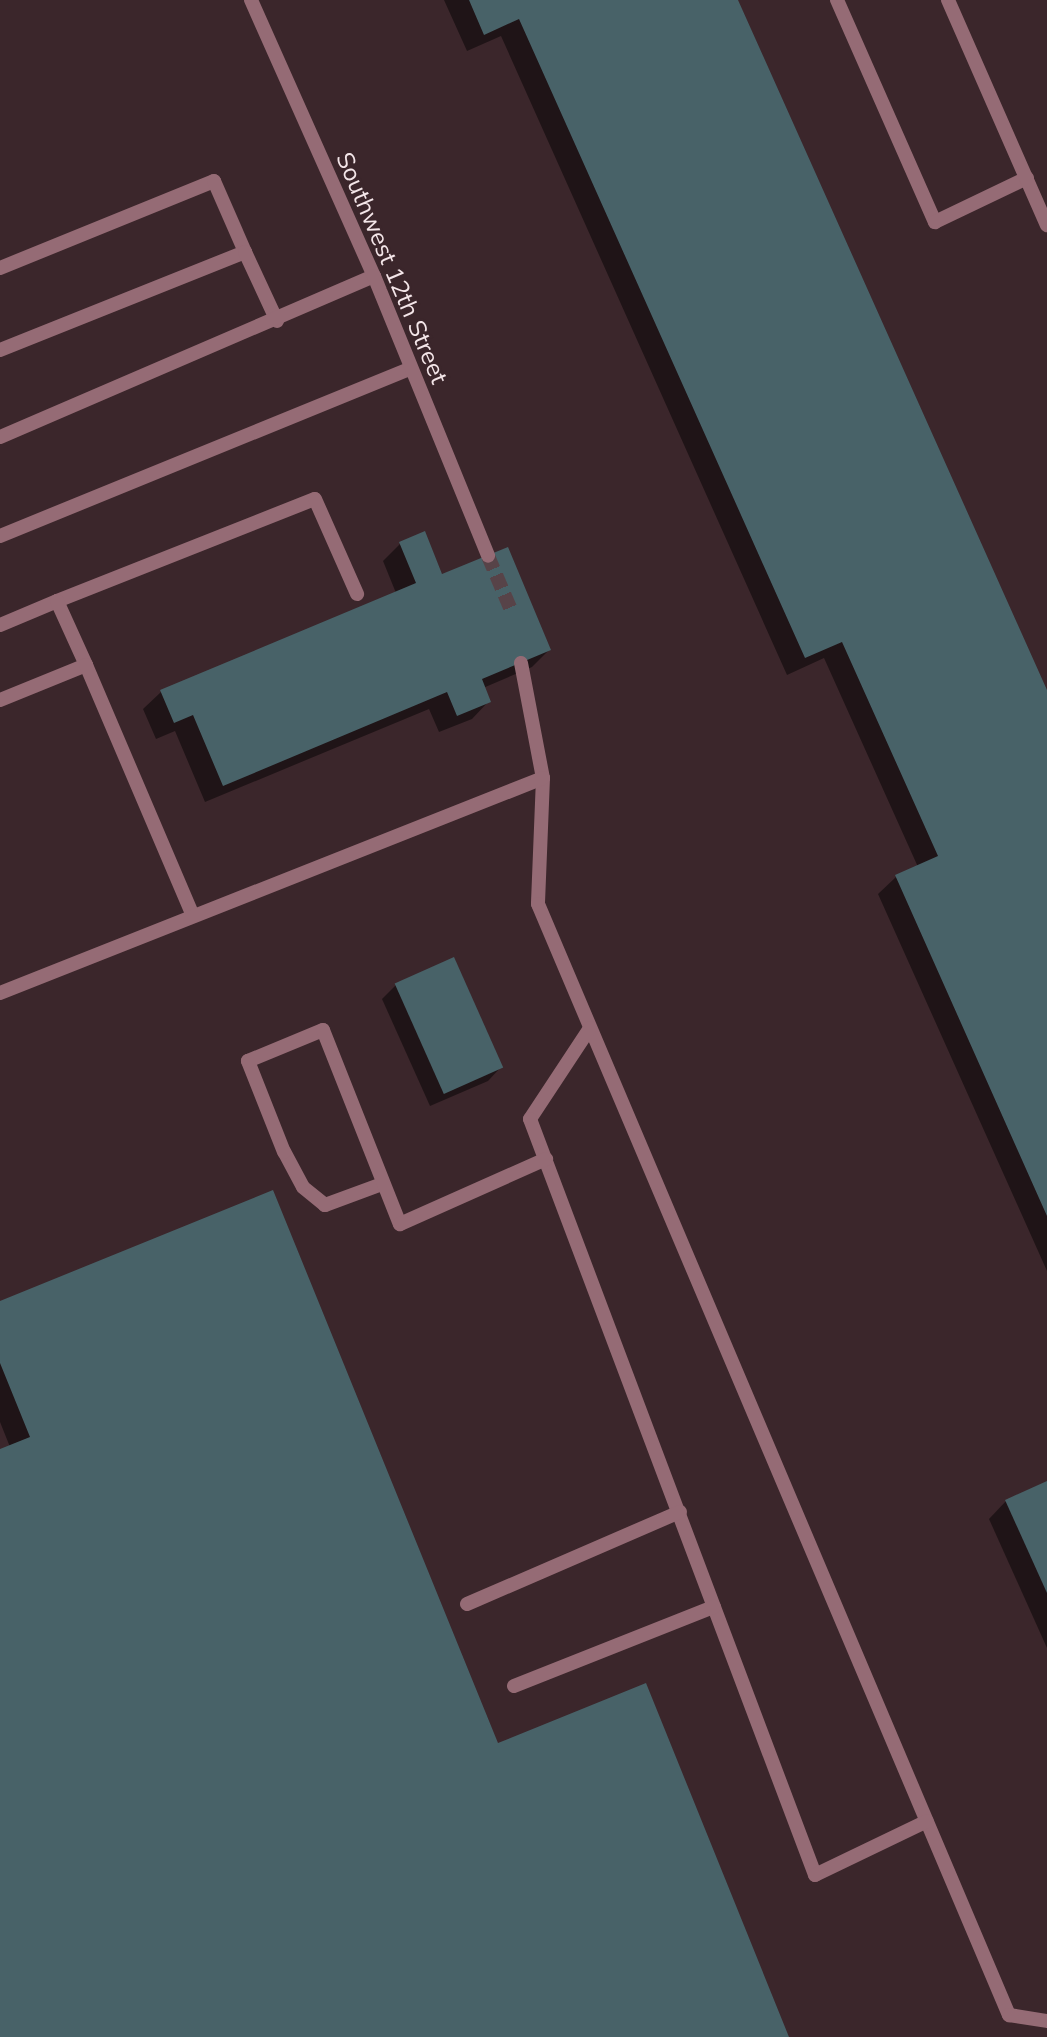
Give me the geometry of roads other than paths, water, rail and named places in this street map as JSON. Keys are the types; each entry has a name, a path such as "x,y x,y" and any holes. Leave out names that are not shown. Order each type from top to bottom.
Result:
{"street":[{"name":"Southwest 12th Street","path":"251,0 374,276 409,369 488,556"},
{"path":"837,0 935,222 1027,178"},
{"path":"948,0 1047,225"},
{"path":"0,268 214,181 277,321"},
{"path":"0,350 245,252"},
{"path":"0,437 277,321 374,276"},
{"path":"0,536 409,369"},
{"path":"0,625 315,499 357,594"},
{"path":"57,601 192,914"},
{"path":"521,663 543,778 538,904 1009,2015 1047,2021"},
{"path":"0,700 86,665"},
{"path":"0,993 192,914 543,778"},
{"path":"590,1028 530,1119 815,1875 927,1821"},
{"path":"382,1184 325,1205 303,1187 284,1152 248,1060 323,1030 400,1224 546,1159"},
{"path":"467,1604 680,1512"},
{"path":"514,1686 714,1607"}],"tunnel":[{"path":"488,556 511,610"}]}
